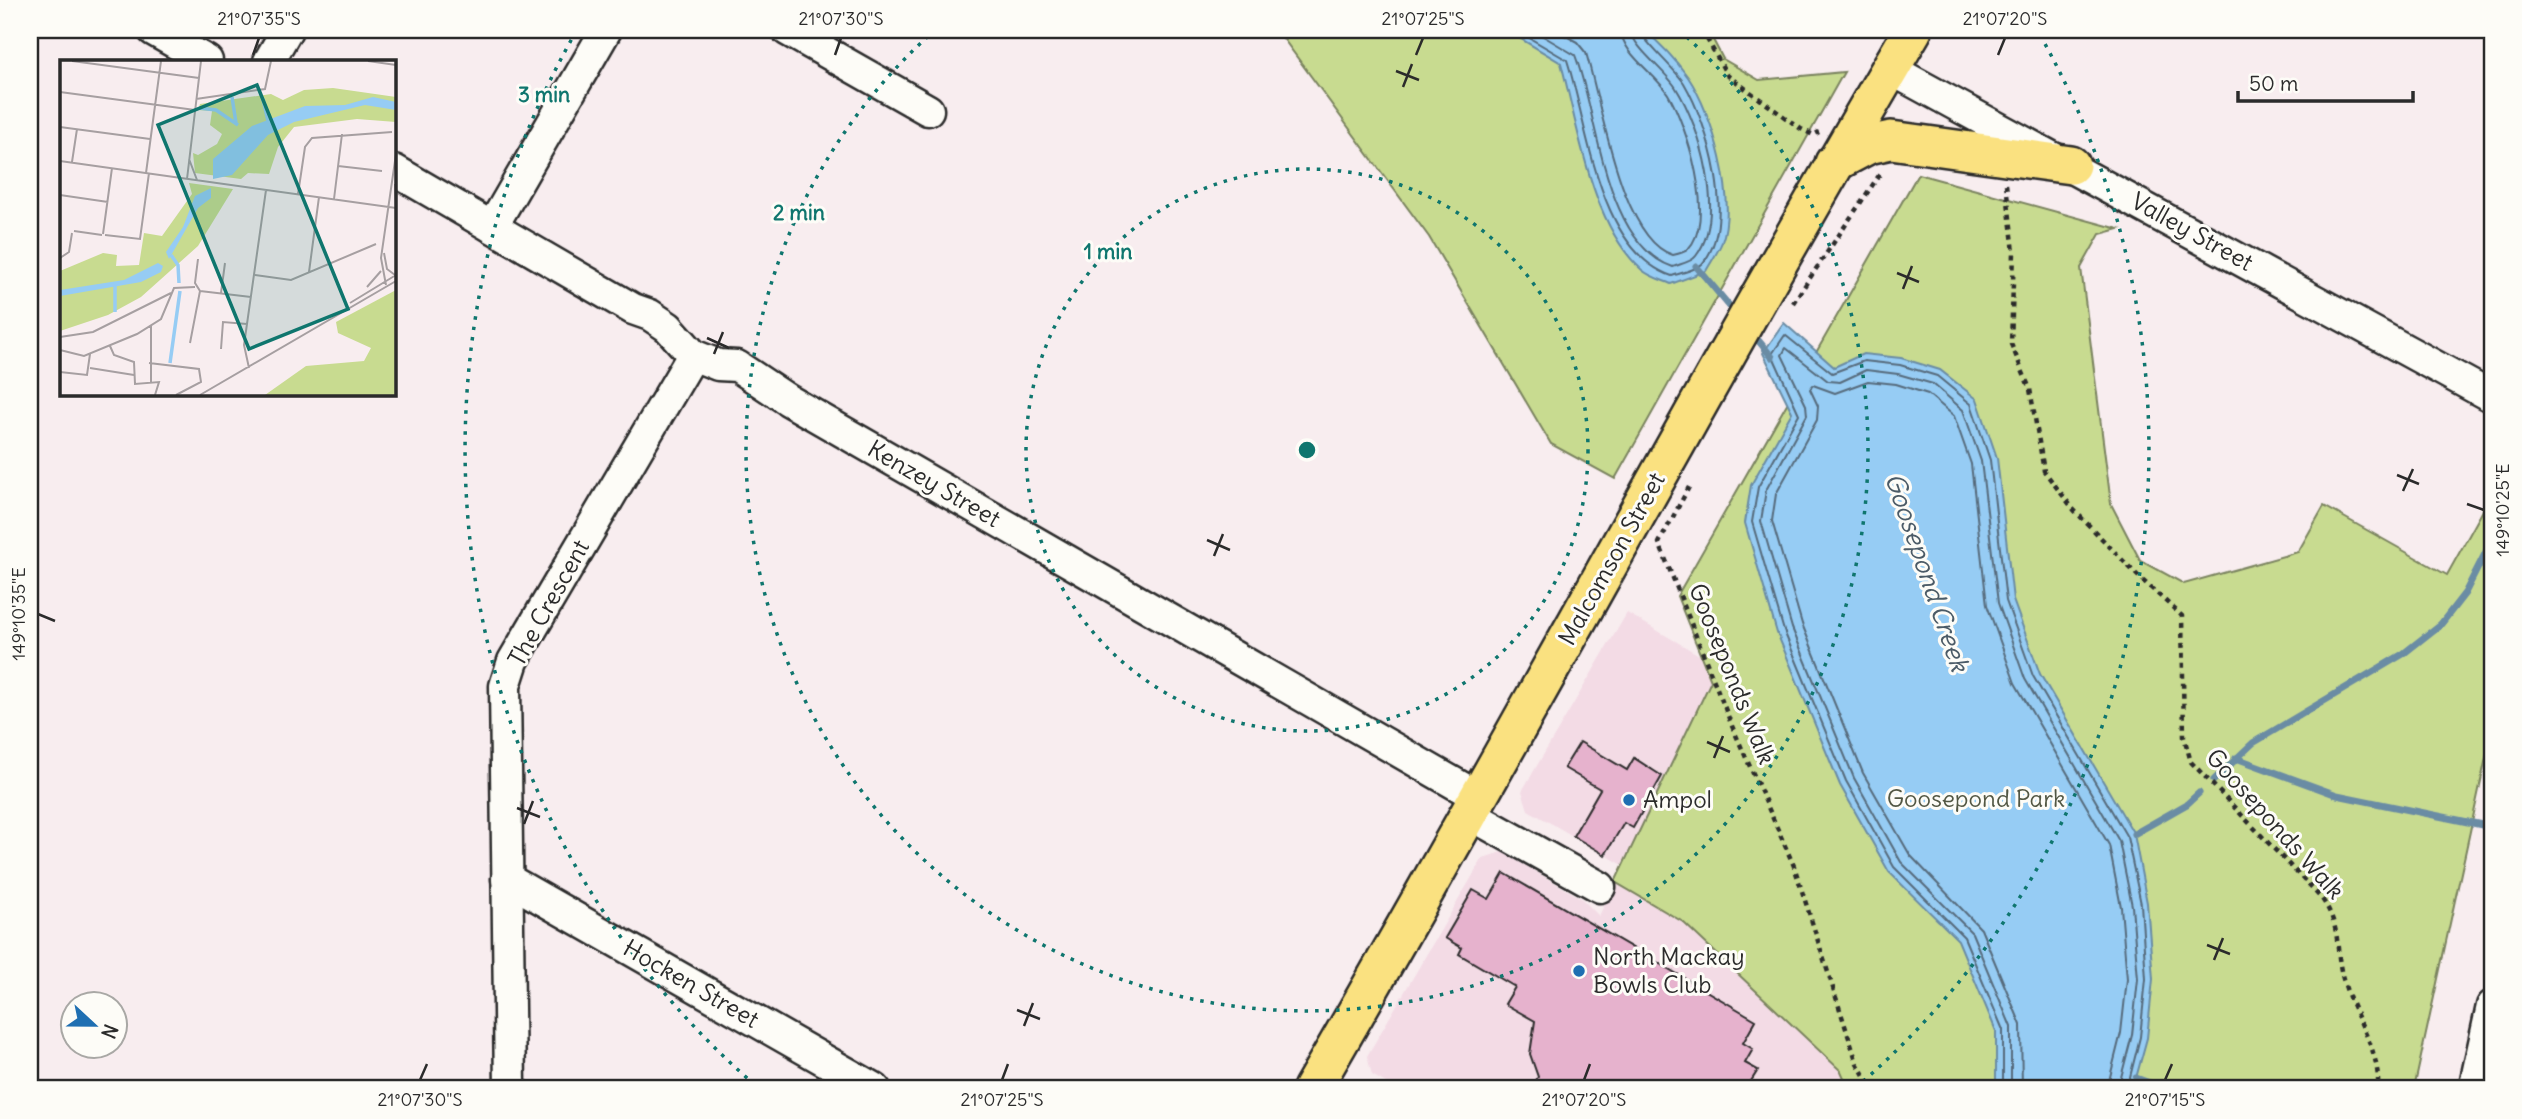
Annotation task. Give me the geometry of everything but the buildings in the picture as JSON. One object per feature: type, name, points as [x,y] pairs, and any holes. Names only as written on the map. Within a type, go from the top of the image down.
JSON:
[{"type":"main road","name":"Malcomson Street","points":[[1312,1089],[1476,806],[1771,272],[1913,30]]},
{"type":"main road","points":[[1835,163],[1868,145],[1891,140],[2071,165]]},
{"type":"street","points":[[153,30],[205,60]]},
{"type":"street","points":[[270,60],[286,30]]},
{"type":"street","points":[[492,227],[606,30]]},
{"type":"street","points":[[787,30],[928,110]]},
{"type":"street","name":"Valley Street","points":[[1890,69],[2071,165],[2492,397]]},
{"type":"street","points":[[396,171],[632,309],[650,315],[668,327],[693,355]]},
{"type":"street","name":"Kenzey Street","points":[[693,355],[705,361],[737,366],[748,371],[788,400],[1476,806],[1600,887]]},
{"type":"street","name":"The Crescent","points":[[510,1089],[505,687],[513,661],[693,355]]},
{"type":"street","name":"Hocken Street","points":[[507,880],[874,1089]]},
{"type":"street","points":[[2474,1089],[2492,1006]]},
{"type":"path","points":[[1702,30],[1727,75],[1801,129],[1813,135],[1826,128]]},
{"type":"path","points":[[1789,307],[1884,168]]},
{"type":"path","name":"Gooseponds Walk","points":[[2005,174],[2014,252],[2011,344],[2030,389],[2044,471],[2074,510],[2140,578],[2182,616],[2184,737],[2191,762],[2322,899],[2333,915],[2343,980],[2371,1043],[2379,1068],[2378,1089]]},
{"type":"path","name":"Gooseponds Walk","points":[[1692,482],[1659,543],[1732,726],[1794,866],[1857,1063],[1872,1089]]},
{"type":"shaded area","points":[[1627,613],[1701,656],[1711,681],[1623,865],[1528,810],[1522,791]]},
{"type":"shaded area","points":[[1502,852],[1581,898],[1599,916],[1615,882],[1683,922],[1841,1071],[1849,1089],[1396,1089],[1372,1075],[1367,1056],[1483,858]]},
{"type":"green space","points":[[1277,30],[1708,30],[1723,59],[1759,80],[1844,72],[1615,479],[1551,444],[1429,237]]},
{"type":"green space","name":"Goosepond Park","points":[[1918,174],[2119,229],[2100,234],[2081,268],[2111,504],[2140,560],[2184,584],[2298,552],[2324,506],[2447,575],[2492,494],[2492,730],[2414,1089],[1849,1089],[1841,1071],[1683,922],[1615,882],[1711,681],[1677,596]]},
{"type":"water","points":[[1506,30],[1644,30],[1678,64],[1697,93],[1714,134],[1727,203],[1722,242],[1706,271],[1671,284],[1642,270],[1625,251],[1610,228],[1598,201],[1561,63]]},
{"type":"water","points":[[1784,323],[1834,367],[1863,354],[1901,358],[1940,370],[1977,399],[1997,458],[2013,600],[2040,674],[2134,834],[2147,903],[2153,979],[2147,1038],[2133,1089],[1996,1089],[1996,1031],[1958,940],[1889,872],[1840,785],[1777,633],[1745,523],[1751,485],[1792,412],[1763,353]]},
{"type":"waterway","name":"Goosepond Creek","points":[[1696,266],[1736,314]]},
{"type":"waterway","name":"Goosepond Creek","points":[[1753,334],[1772,357]]},
{"type":"waterway","points":[[2214,780],[2253,743],[2403,654],[2441,624],[2465,593],[2492,540]]},
{"type":"waterway","points":[[2236,758],[2337,795],[2492,827]]},
{"type":"waterway","points":[[2134,834],[2187,804],[2199,793]]},
{"type":"waterway","points":[[2136,1078],[2166,1089]]},
{"type":"place","name":"Ampol","points":[[1629,800]]},
{"type":"place","name":"North Mackay Bowls Club","points":[[1579,971]]}]
